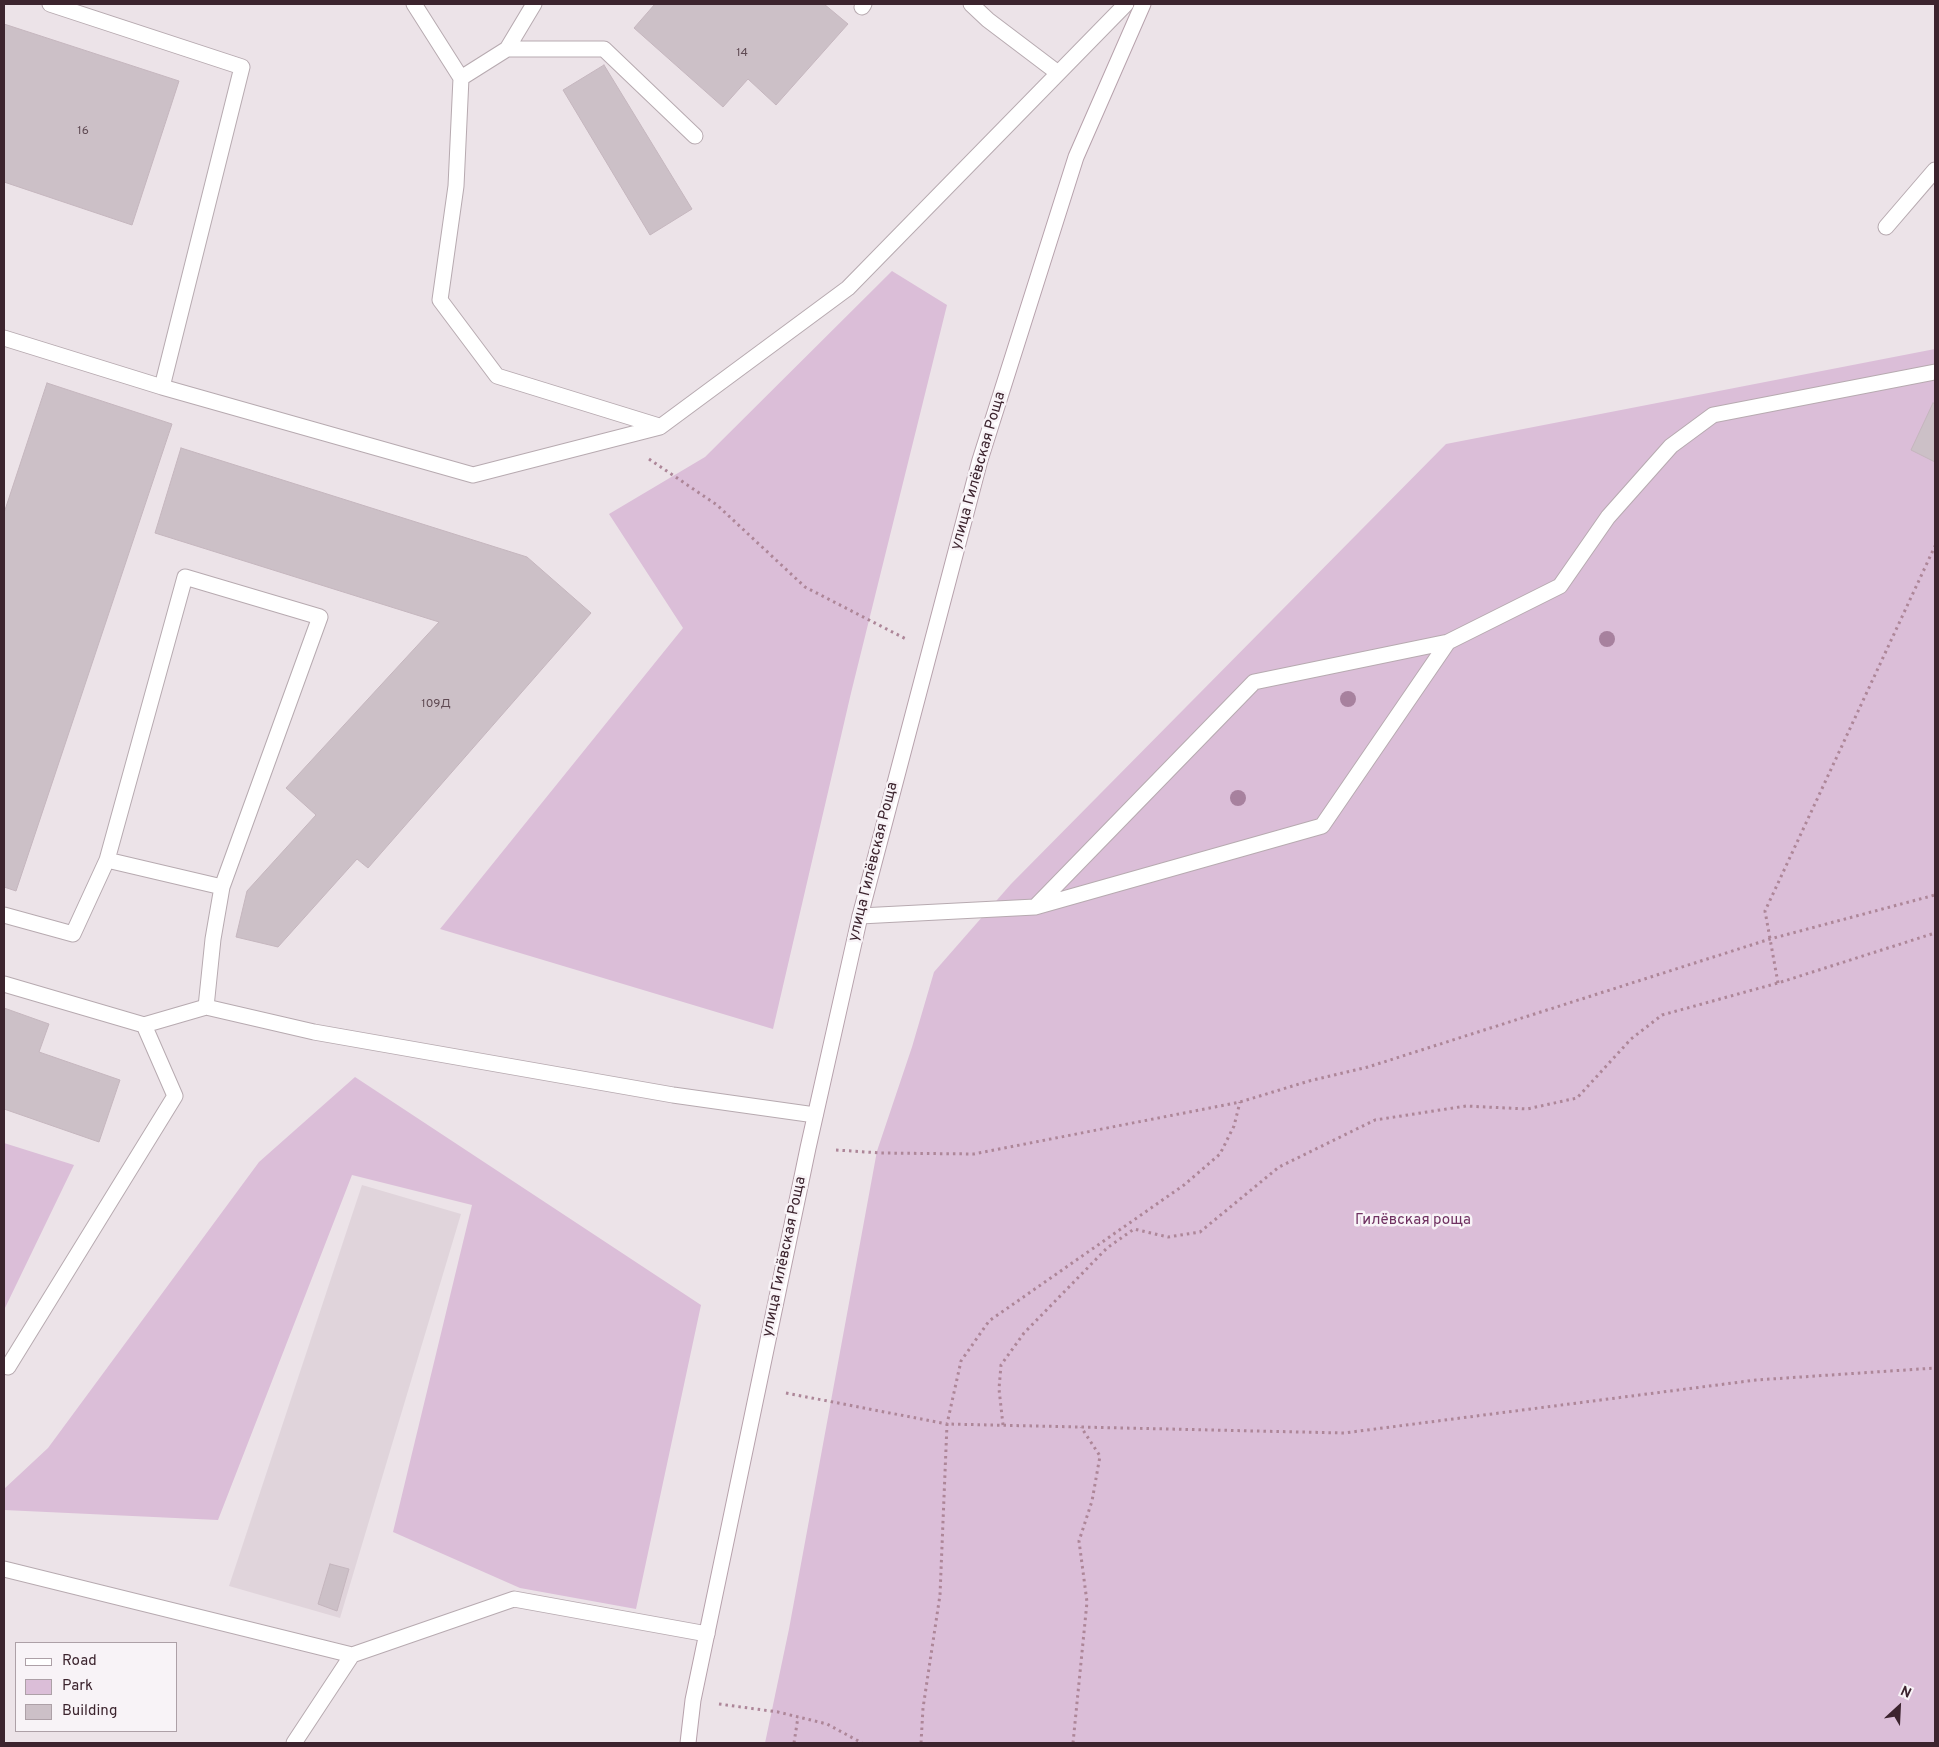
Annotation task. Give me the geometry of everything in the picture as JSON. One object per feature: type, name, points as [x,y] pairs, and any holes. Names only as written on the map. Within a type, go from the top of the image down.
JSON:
[{"type":"street","points":[[50,4],[242,67],[162,387]]},
{"type":"street","points":[[414,4],[461,78],[456,186],[440,300],[497,376],[660,427]]},
{"type":"street","points":[[461,78],[507,49],[534,4]]},
{"type":"street","points":[[971,4],[988,20],[1058,73]]},
{"type":"street","points":[[4,338],[162,387],[473,475],[660,427],[848,288],[1126,4]]},
{"type":"street","name":"улица Гилёвская Роща","points":[[688,1743],[693,1700],[815,1115],[860,916],[929,652],[980,460],[1076,157],[1143,4]]},
{"type":"street","points":[[507,49],[604,49],[695,136]]},
{"type":"street","points":[[1886,227],[1935,170]]},
{"type":"street","points":[[1035,907],[1254,682],[1448,642],[1560,586],[1608,517],[1671,446],[1713,415],[1935,372]]},
{"type":"street","points":[[4,915],[73,934],[107,860],[185,577],[320,617],[222,887],[213,939],[206,1007]]},
{"type":"street","points":[[860,916],[1035,907],[1322,826],[1448,642]]},
{"type":"street","points":[[107,860],[222,887]]},
{"type":"street","points":[[4,984],[144,1025],[206,1007],[314,1032],[673,1095],[815,1115]]},
{"type":"street","points":[[8,1367],[175,1096],[144,1025]]},
{"type":"street","points":[[4,1569],[352,1656],[514,1599],[707,1634]]},
{"type":"street","points":[[294,1743],[352,1656]]},
{"type":"path","points":[[617,438],[717,505],[805,588],[929,652]]},
{"type":"path","points":[[1778,983],[1765,911],[1935,546]]},
{"type":"path","points":[[808,1148],[881,1153],[974,1154],[1240,1102],[1309,1081],[1368,1067],[1770,939],[1935,895]]},
{"type":"path","points":[[1004,1425],[998,1389],[1001,1365],[1024,1333],[1100,1255],[1134,1229],[1168,1237],[1200,1232],[1279,1167],[1375,1120],[1466,1106],[1527,1109],[1577,1098],[1631,1039],[1662,1015],[1778,983],[1935,933]]},
{"type":"path","points":[[921,1743],[923,1708],[940,1595],[947,1424],[961,1361],[989,1321],[1184,1185],[1220,1154],[1234,1126],[1240,1102]]},
{"type":"path","points":[[758,1388],[947,1424],[1344,1433],[1756,1380],[1935,1368]]},
{"type":"path","points":[[1074,1743],[1087,1602],[1079,1540],[1092,1501],[1100,1456],[1081,1427]]},
{"type":"path","points":[[693,1700],[798,1717],[827,1724],[862,1743]]},
{"type":"path","points":[[794,1743],[798,1717]]},
{"type":"shaded area","points":[[362,1185],[461,1214],[340,1618],[229,1586]]},
{"type":"green space","points":[[892,271],[947,305],[851,693],[773,1029],[440,929],[683,628],[609,514],[705,457]]},
{"type":"green space","name":"Гилёвская роща","points":[[1935,349],[1935,1743],[765,1743],[789,1629],[877,1151],[912,1047],[934,972],[1011,884],[1446,444]]},
{"type":"green space","points":[[355,1077],[701,1305],[636,1609],[520,1588],[393,1532],[472,1205],[352,1175],[218,1520],[4,1510],[4,1489],[48,1448],[259,1162]]},
{"type":"green space","points":[[4,1143],[74,1165],[4,1310]]},
{"type":"building","points":[[655,4],[824,4],[848,24],[776,105],[748,79],[723,107],[634,28]]},
{"type":"building","points":[[4,24],[179,81],[132,225],[4,182]]},
{"type":"building","points":[[604,65],[692,209],[650,235],[563,90]]},
{"type":"building","points":[[47,383],[172,424],[16,891],[4,887],[4,513]]},
{"type":"building","points":[[1933,403],[1935,404],[1935,462],[1911,450]]},
{"type":"building","points":[[181,448],[527,557],[591,613],[368,868],[357,859],[278,947],[236,937],[247,891],[316,815],[286,788],[439,622],[155,533]]},
{"type":"building","points":[[4,1008],[49,1024],[39,1052],[120,1080],[99,1142],[4,1109]]},
{"type":"building","points":[[330,1564],[349,1569],[337,1611],[318,1604]]}]
